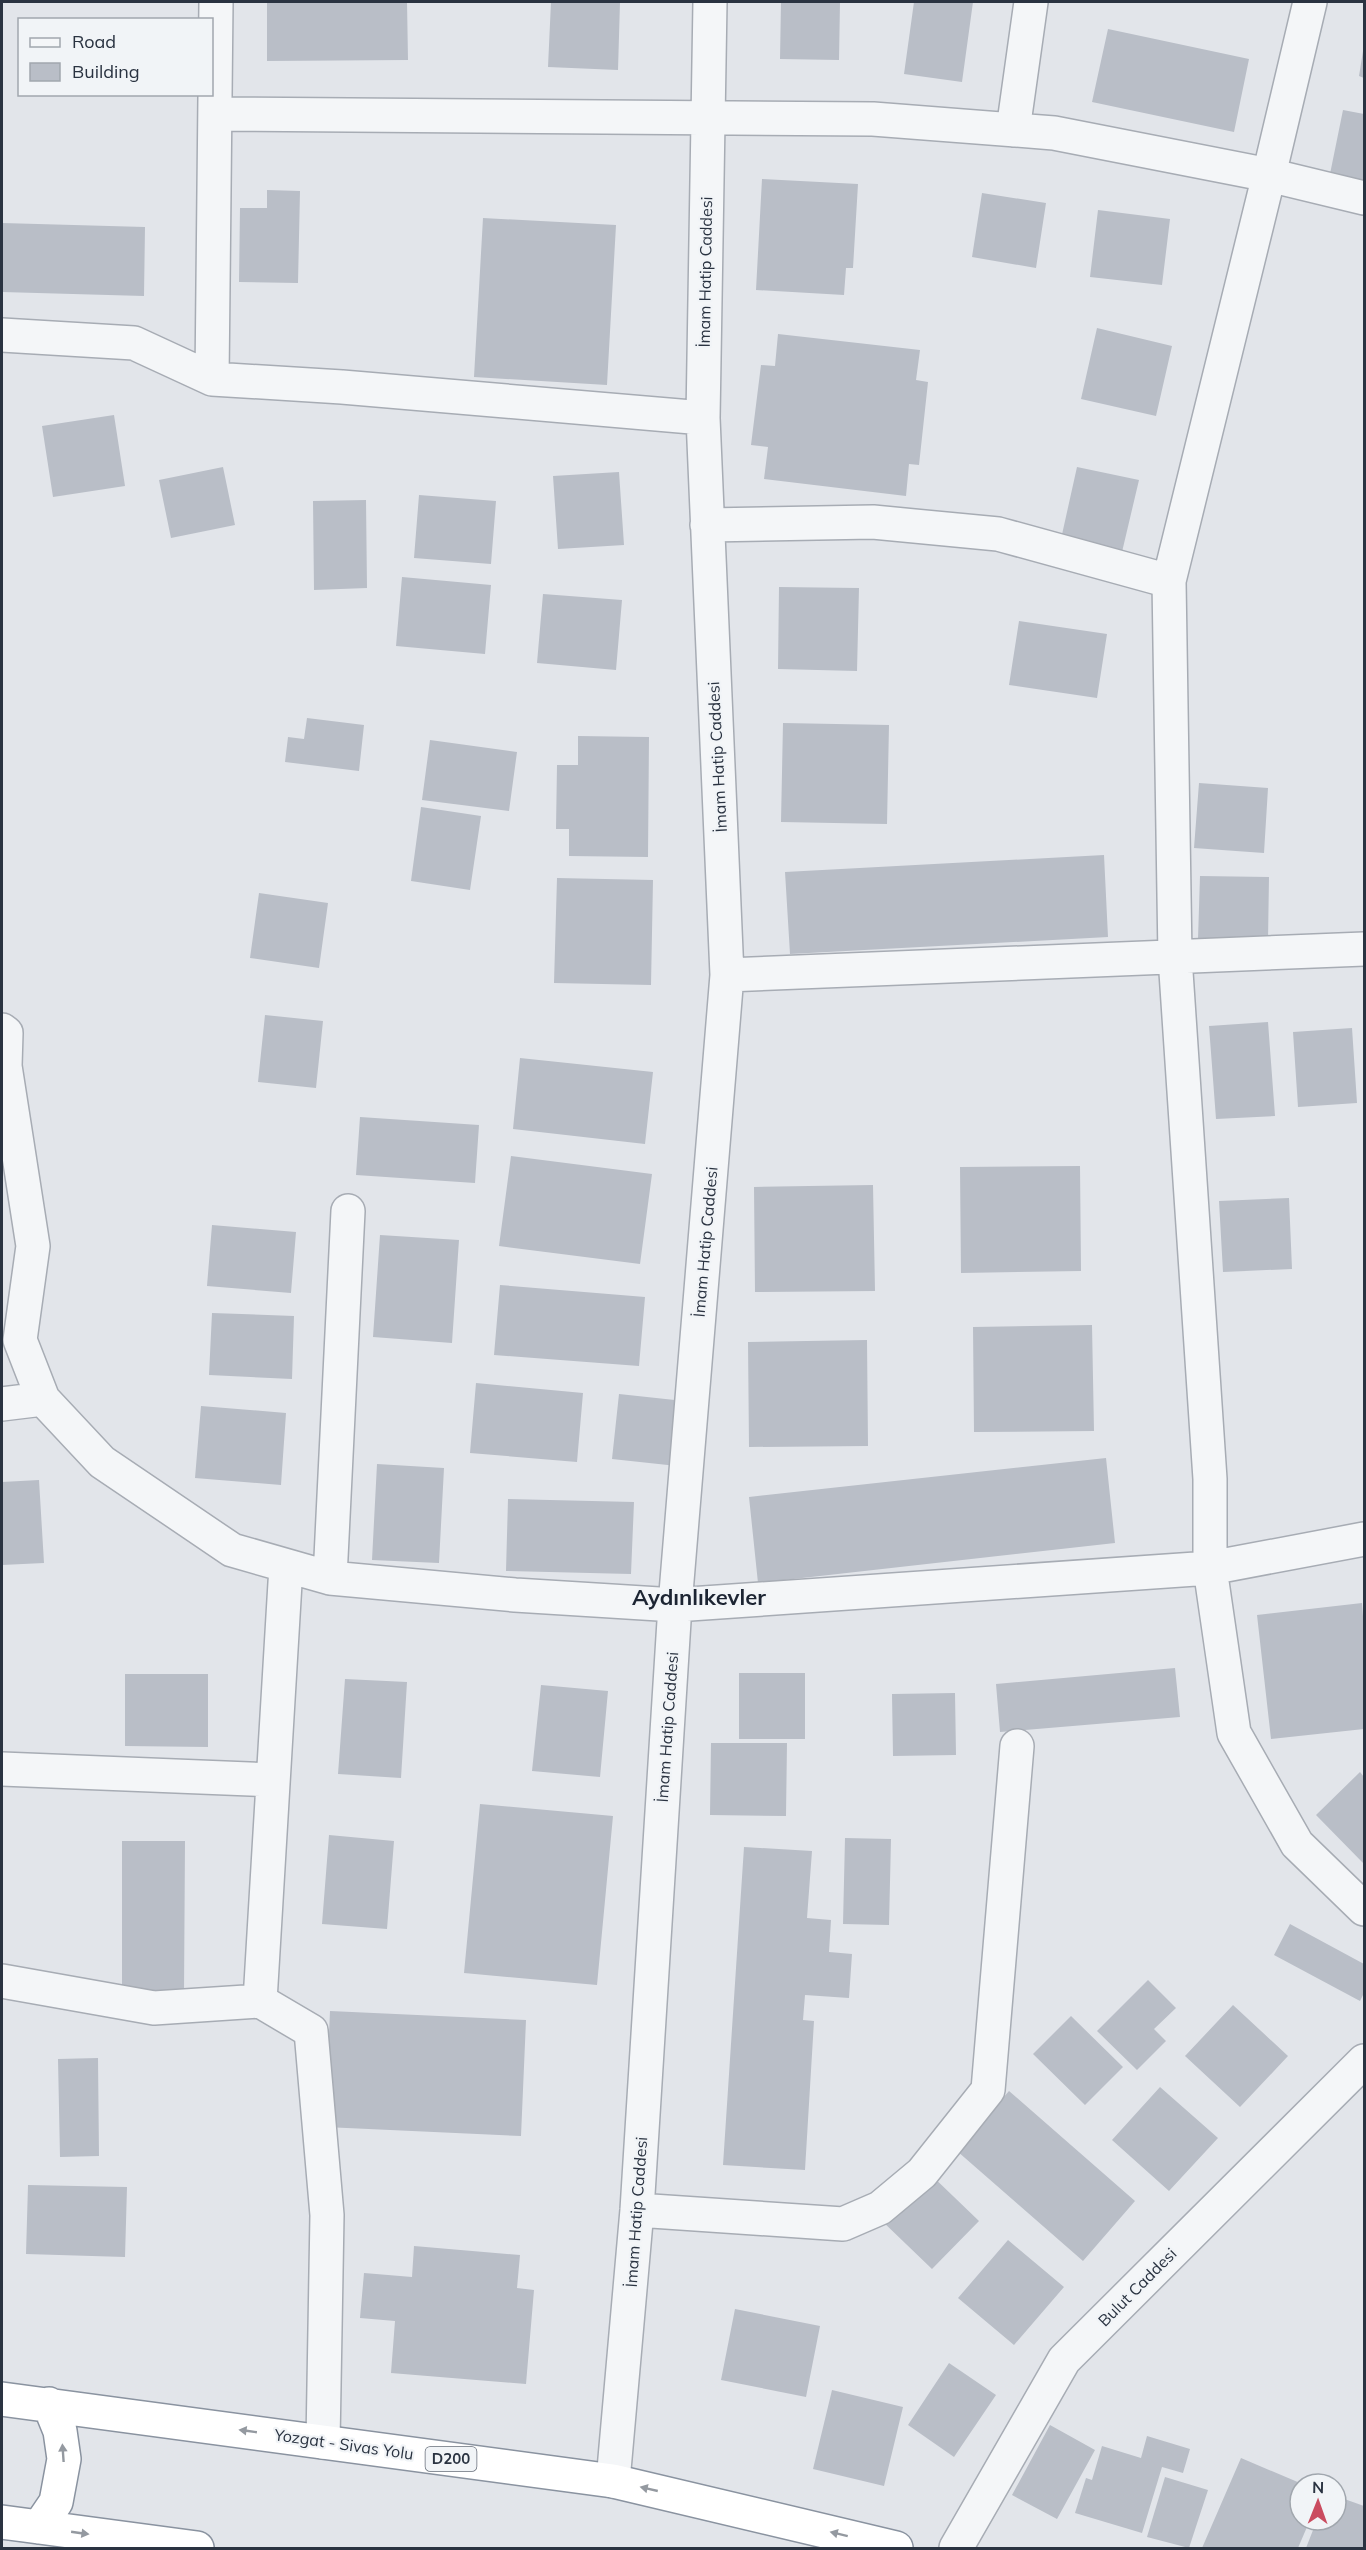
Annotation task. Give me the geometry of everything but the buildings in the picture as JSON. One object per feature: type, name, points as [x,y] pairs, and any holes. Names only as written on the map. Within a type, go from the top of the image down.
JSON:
[{"type":"highway","name":"Yozgat - Sivas Yolu","points":[[2,2399],[613,2481],[896,2548]]},
{"type":"highway","points":[[39,2527],[56,2502],[64,2459],[60,2431],[49,2404]]},
{"type":"highway","points":[[2,2522],[197,2548]]},
{"type":"street","points":[[212,379],[216,2]]},
{"type":"street","name":"İmam Hatip Caddesi","points":[[613,2481],[637,2210],[675,1605],[727,975],[703,418],[710,2]]},
{"type":"street","points":[[1013,130],[1031,2]]},
{"type":"street","points":[[1310,2],[1169,581],[1175,957],[1210,1479],[1210,1568],[1234,1732],[1296,1844],[1365,1909]]},
{"type":"street","points":[[215,114],[873,119],[1054,133],[1269,175],[1365,198]]},
{"type":"street","points":[[2,335],[134,343],[212,379],[354,388],[703,418]]},
{"type":"street","points":[[707,525],[873,522],[998,534],[1169,581]]},
{"type":"street","points":[[727,975],[1365,949]]},
{"type":"street","points":[[2,1030],[6,1033],[5,1066],[33,1246],[20,1340],[43,1400],[102,1462],[232,1550],[330,1578],[515,1595],[675,1605],[1210,1568],[1365,1539]]},
{"type":"street","points":[[330,1578],[348,1211]]},
{"type":"street","points":[[2,1404],[43,1400]]},
{"type":"street","points":[[260,2001],[286,1566]]},
{"type":"street","points":[[637,2210],[843,2224],[880,2208],[922,2173],[988,2090],[1017,1746]]},
{"type":"street","points":[[2,1769],[273,1780]]},
{"type":"street","points":[[2,1982],[154,2008],[260,2001],[311,2031],[327,2215],[323,2442]]},
{"type":"street","name":"Bulut Caddesi","points":[[956,2548],[1064,2360],[1359,2075]]},
{"type":"district","name":"Aydınlıkevler","points":[[699,1597]]}]
